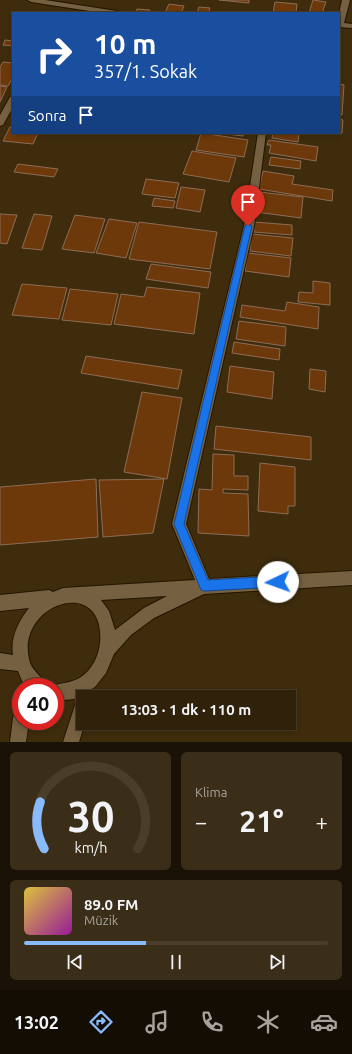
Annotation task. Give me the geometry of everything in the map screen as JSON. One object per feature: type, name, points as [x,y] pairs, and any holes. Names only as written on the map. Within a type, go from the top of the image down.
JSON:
[{"type":"street","points":[[31,0],[109,12]]},
{"type":"street","points":[[346,0],[340,25],[352,26]]},
{"type":"street","points":[[61,12],[64,6]]},
{"type":"street","points":[[0,122],[12,101]]},
{"type":"street","points":[[205,586],[179,524],[248,226],[262,134]]},
{"type":"street","points":[[24,675],[20,653],[20,641],[26,624],[35,610],[62,594],[352,578]]},
{"type":"street","points":[[108,648],[126,630],[149,612],[205,586]]},
{"type":"street","points":[[64,692],[72,692],[92,680],[99,671],[104,660],[108,648],[109,637],[103,616],[90,601],[82,596],[72,594]]},
{"type":"street","points":[[0,603],[53,598]]},
{"type":"street","points":[[0,661],[24,675]]},
{"type":"street","points":[[88,690],[92,680]]},
{"type":"street","points":[[70,742],[76,725]]},
{"type":"street","points":[[18,742],[20,730]]},
{"type":"building","points":[[219,0],[249,0],[249,3]]},
{"type":"building","points":[[313,0],[326,2],[322,12],[309,12]]},
{"type":"building","points":[[275,2],[297,4],[296,12],[273,12]]},
{"type":"building","points":[[169,4],[184,6],[181,12],[165,12]]},
{"type":"building","points":[[199,7],[210,8],[208,12],[197,12]]},
{"type":"building","points":[[137,9],[150,10],[149,12],[136,12]]},
{"type":"building","points":[[5,40],[12,41],[12,46],[3,45]]},
{"type":"building","points":[[3,62],[12,63],[12,79],[8,86],[0,85],[0,67]]},
{"type":"building","points":[[340,84],[344,85],[342,115],[340,114]]},
{"type":"building","points":[[0,86],[7,87],[0,102]]},
{"type":"building","points":[[340,119],[343,120],[342,133],[340,133]]},
{"type":"building","points":[[10,127],[12,127],[12,134],[38,134],[33,144],[3,141]]},
{"type":"building","points":[[201,134],[248,140],[244,157],[196,150]]},
{"type":"building","points":[[226,134],[244,134],[243,136]]},
{"type":"building","points":[[273,134],[299,134],[298,142],[272,138]]},
{"type":"building","points":[[269,140],[318,147],[316,161],[269,153],[271,145],[267,145]]},
{"type":"building","points":[[192,151],[236,158],[229,182],[183,174]]},
{"type":"building","points":[[271,157],[301,161],[300,169],[269,165]]},
{"type":"building","points":[[18,164],[58,169],[54,177],[14,172]]},
{"type":"building","points":[[263,171],[294,176],[292,184],[333,190],[332,201],[259,189]]},
{"type":"building","points":[[146,179],[179,183],[175,198],[142,194]]},
{"type":"building","points":[[181,187],[205,190],[200,212],[176,208]]},
{"type":"building","points":[[259,192],[303,197],[301,218],[256,212]]},
{"type":"building","points":[[154,198],[175,201],[173,208],[152,206]]},
{"type":"building","points":[[0,214],[17,215],[7,244],[0,243]]},
{"type":"building","points":[[34,214],[52,216],[42,250],[22,248]]},
{"type":"building","points":[[75,215],[105,219],[94,253],[62,249]]},
{"type":"building","points":[[109,219],[137,223],[126,258],[96,253]]},
{"type":"building","points":[[139,222],[217,232],[210,269],[129,259]]},
{"type":"building","points":[[254,222],[292,225],[292,235],[254,232]]},
{"type":"building","points":[[252,234],[293,238],[291,256],[250,251]]},
{"type":"building","points":[[248,253],[291,258],[289,277],[245,271]]},
{"type":"building","points":[[151,264],[211,272],[208,288],[146,279]]},
{"type":"building","points":[[313,281],[330,283],[330,305],[298,302],[299,292],[313,293]]},
{"type":"building","points":[[22,284],[67,288],[59,319],[12,315]]},
{"type":"building","points":[[147,287],[200,293],[194,334],[114,324],[121,294],[144,297]]},
{"type":"building","points":[[70,289],[118,294],[111,325],[62,320]]},
{"type":"building","points":[[287,302],[319,307],[318,329],[240,317],[242,305],[285,311]]},
{"type":"building","points":[[239,321],[286,327],[285,346],[236,339]]},
{"type":"building","points":[[234,342],[280,349],[279,360],[232,353]]},
{"type":"building","points":[[86,356],[182,370],[178,389],[81,373]]},
{"type":"building","points":[[230,366],[274,372],[272,399],[227,392]]},
{"type":"building","points":[[310,369],[326,371],[325,392],[309,389]]},
{"type":"building","points":[[142,392],[182,398],[167,479],[124,472]]},
{"type":"building","points":[[216,426],[311,437],[311,460],[214,449]]},
{"type":"building","points":[[213,454],[234,455],[234,476],[248,476],[248,490],[223,489],[223,493],[248,494],[249,536],[198,533],[199,489],[212,490]]},
{"type":"building","points":[[260,463],[295,467],[295,506],[288,506],[288,514],[258,511]]},
{"type":"building","points":[[96,479],[98,537],[0,545],[0,487]]},
{"type":"building","points":[[164,479],[153,533],[103,537],[99,480]]},
{"type":"route","points":[[248,226],[179,524],[205,586],[278,582]]}]
